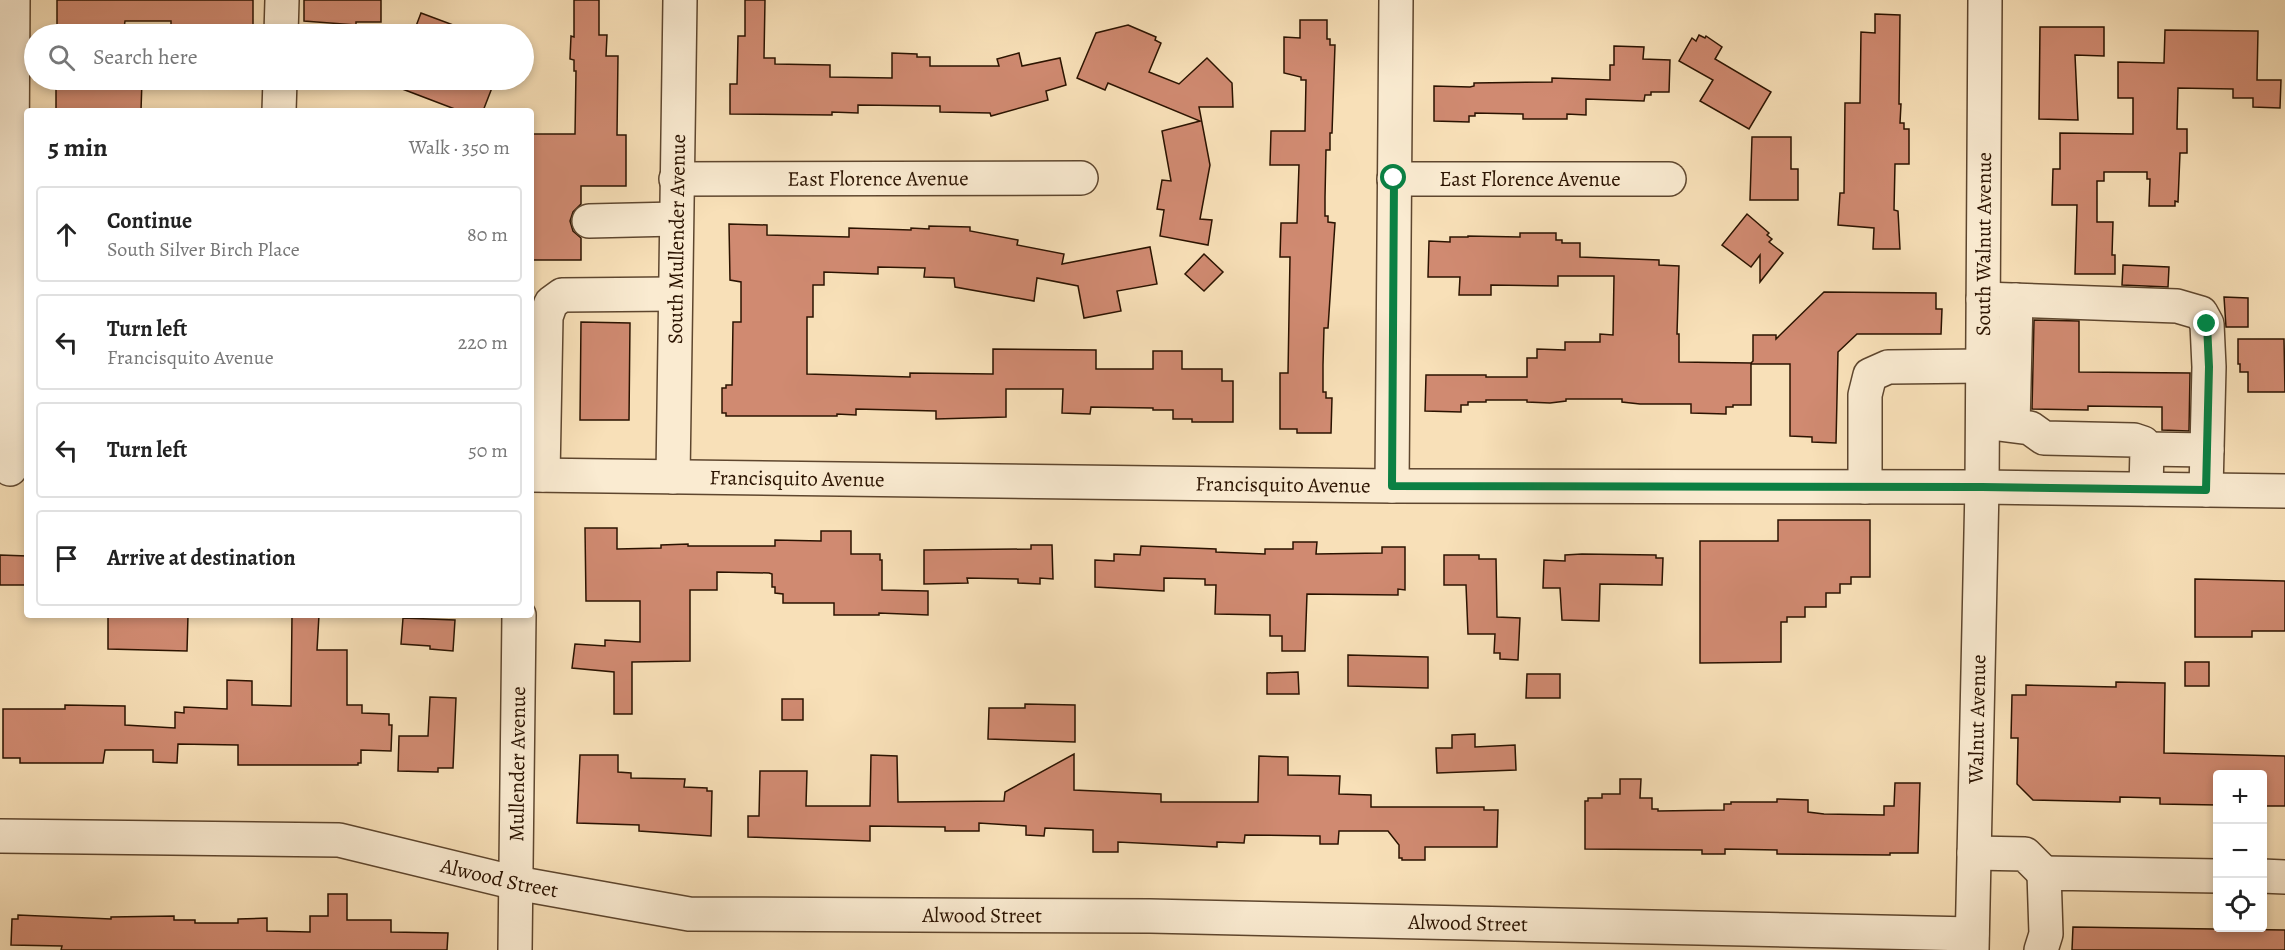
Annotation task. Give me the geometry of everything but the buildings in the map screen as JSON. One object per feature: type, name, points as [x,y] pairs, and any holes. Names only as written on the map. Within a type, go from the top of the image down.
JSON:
[{"type":"street","points":[[12,469],[13,0]]},
{"type":"street","points":[[281,24],[282,0]]},
{"type":"street","name":"South Mullender Avenue","points":[[673,477],[680,0]]},
{"type":"street","points":[[1392,486],[1396,0]]},
{"type":"street","name":"South Walnut Avenue","points":[[1982,487],[1998,424],[1983,366],[1985,0]]},
{"type":"street","points":[[279,108],[280,90]]},
{"type":"street","name":"East Florence Avenue","points":[[676,179],[1081,178]]},
{"type":"street","name":"East Florence Avenue","points":[[1394,178],[1669,178]]},
{"type":"street","points":[[589,221],[676,219]]},
{"type":"street","points":[[537,475],[546,317],[551,303],[562,295],[675,294]]},
{"type":"street","points":[[1983,299],[2177,306],[2200,314],[2207,324],[2209,367],[2206,490]]},
{"type":"street","points":[[2016,300],[1998,424],[2030,428],[2044,438],[2134,440],[2143,443],[2147,449],[2146,489]]},
{"type":"street","points":[[1865,487],[1865,395],[1870,375],[1888,367],[1983,366]]},
{"type":"street","points":[[2147,449],[2207,450]]},
{"type":"street","name":"Francisquito Avenue","points":[[537,475],[1392,486],[1982,487],[2285,491]]},
{"type":"street","name":"Walnut Avenue","points":[[1972,942],[1982,487]]},
{"type":"street","name":"Mullender Avenue","points":[[515,950],[519,618]]},
{"type":"street","name":"Alwood Street","points":[[0,836],[339,840],[516,883],[689,914],[1150,916],[1972,942]]},
{"type":"street","points":[[1974,853],[2025,854],[2044,873],[2046,934],[2041,950]]},
{"type":"street","points":[[2044,873],[2213,876]]},
{"type":"street","points":[[2267,876],[2285,877]]},
{"type":"route","points":[[1394,178],[1392,486],[1982,487],[2206,490],[2209,367],[2207,324]]}]
